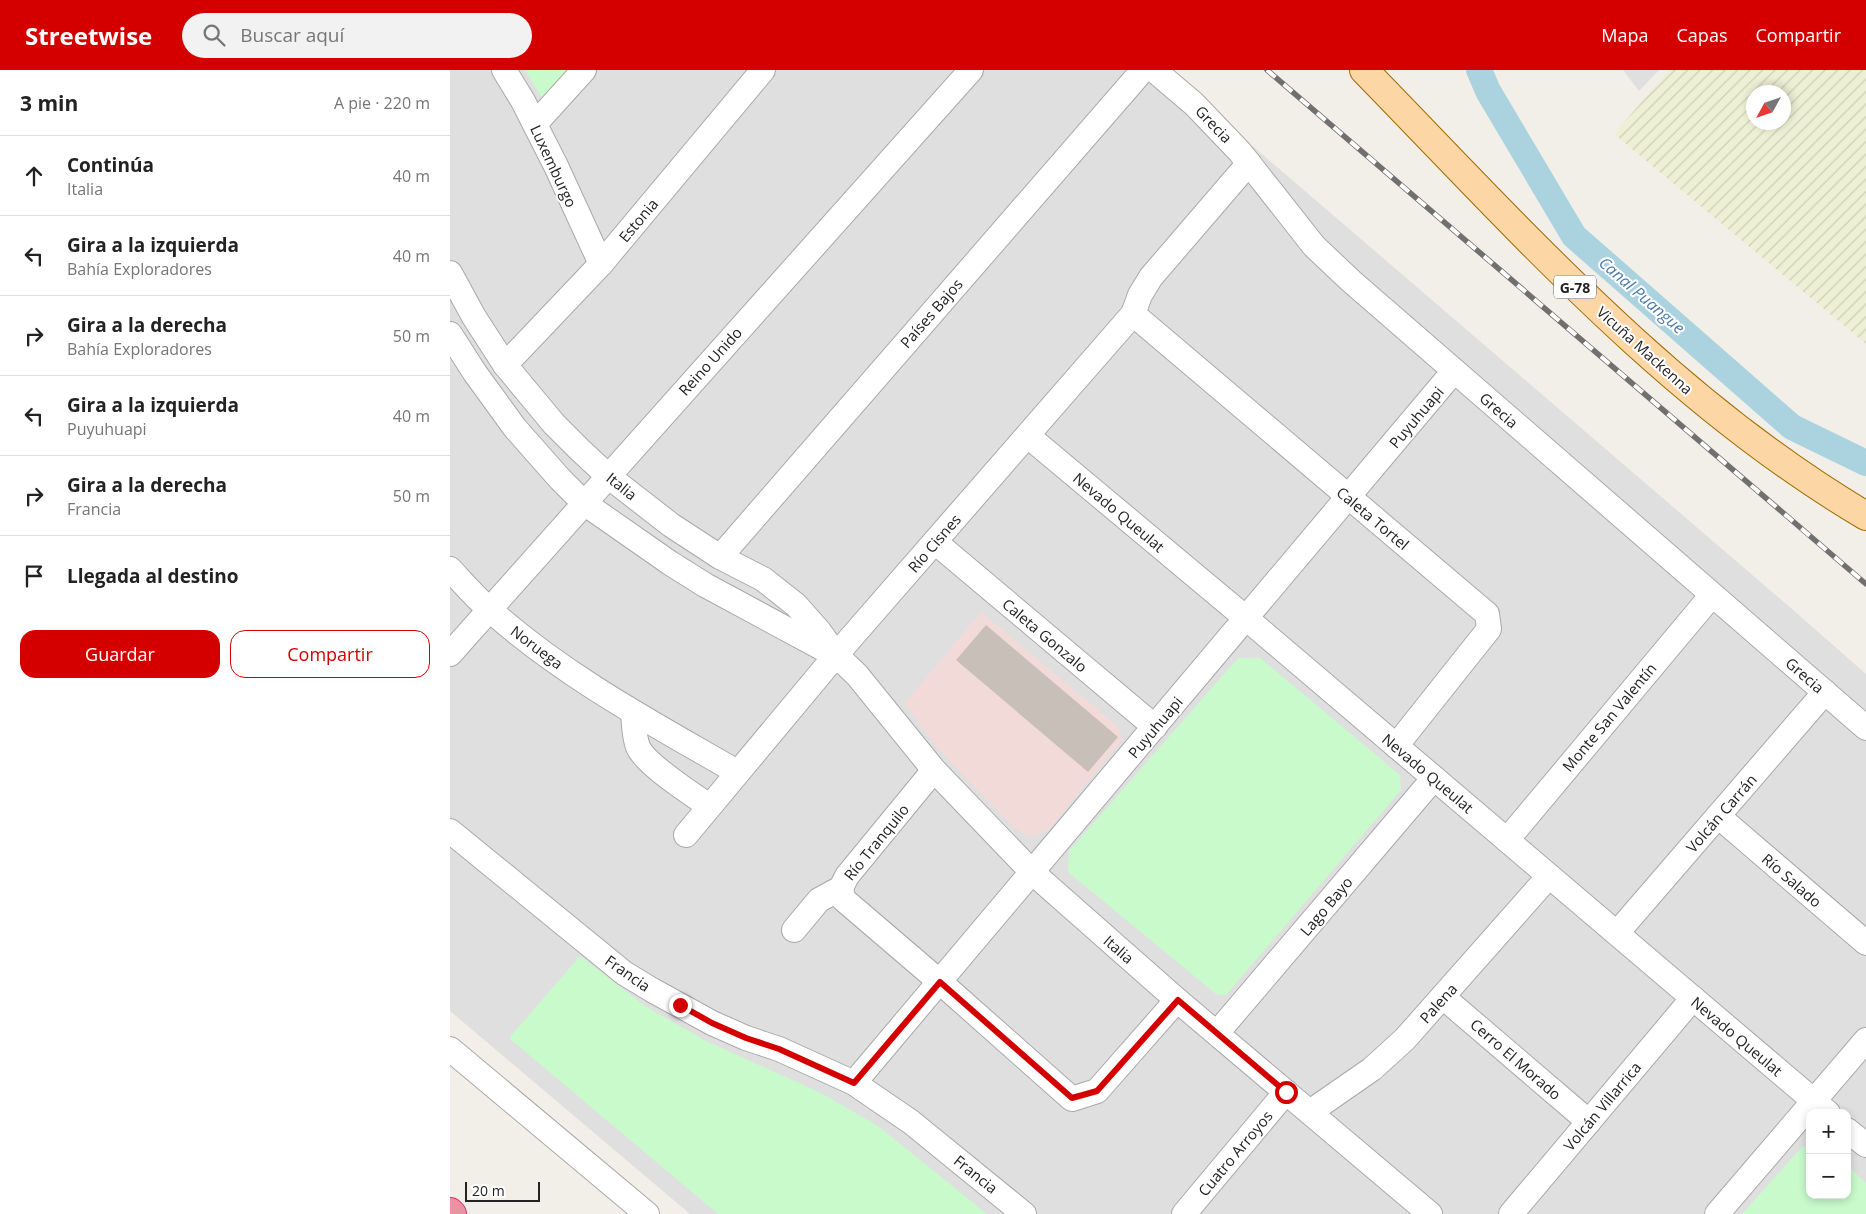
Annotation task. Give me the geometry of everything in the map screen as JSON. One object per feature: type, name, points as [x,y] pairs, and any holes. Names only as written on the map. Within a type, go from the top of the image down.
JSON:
[{"type":"main road","name":"Vicuña Mackenna","points":[[1364,70],[1572,284],[1631,340],[1693,393],[1750,437],[1808,480],[1866,516]]},
{"type":"street","name":"Luxemburgo","points":[[504,70],[535,124],[601,264]]},
{"type":"street","points":[[535,124],[584,70]]},
{"type":"street","name":"Estonia","points":[[506,365],[601,264],[763,70]]},
{"type":"street","name":"Reino Unido","points":[[450,654],[971,70]]},
{"type":"street","name":"Países Bajos","points":[[720,557],[1143,70]]},
{"type":"street","name":"Grecia","points":[[1154,70],[1194,104],[1249,163],[1314,246],[1351,281],[1866,728]]},
{"type":"street","name":"Río Cisnes","points":[[686,835],[836,655],[1133,314],[1140,295],[1151,277],[1249,163]]},
{"type":"street","name":"Italia","points":[[450,273],[474,318],[506,365],[554,424],[608,476],[671,525],[720,557],[764,579],[796,605],[819,631],[836,655],[857,675],[934,770],[1032,873],[1430,1214]]},
{"type":"street","name":"Caleta Tortel","points":[[1133,314],[1487,614],[1490,629],[1396,746]]},
{"type":"street","name":"Italia","points":[[450,334],[475,373],[515,428],[584,503],[670,564],[704,585],[836,655]]},
{"type":"street","name":"Puyuhuapi","points":[[854,1083],[1349,498],[1454,371]]},
{"type":"street","name":"Nevado Queulat","points":[[1028,436],[1821,1107]]},
{"type":"street","name":"Caleta Gonzalo","points":[[935,542],[1155,727]]},
{"type":"street","name":"Noruega","points":[[450,569],[489,610],[545,654],[633,713],[737,772]]},
{"type":"street","name":"Monte San Valentín","points":[[1507,840],[1712,595]]},
{"type":"street","name":"Volcán Carrán","points":[[1616,933],[1825,692]]},
{"type":"street","points":[[633,713],[635,738],[641,753],[670,779],[709,806]]},
{"type":"street","name":"Río Tranquilo","points":[[794,930],[819,900],[841,888],[847,876],[934,770]]},
{"type":"street","name":"Lago Bayo","points":[[1217,1033],[1434,778]]},
{"type":"street","name":"Río Salado","points":[[1718,816],[1866,943]]},
{"type":"street","name":"Francia","points":[[450,830],[624,973],[712,1023],[746,1038],[779,1049],[854,1083],[911,1122],[1024,1214]]},
{"type":"street","name":"Palena","points":[[1310,1112],[1372,1069],[1405,1039],[1549,876]]},
{"type":"street","points":[[841,888],[843,900],[1072,1098],[1097,1091],[1178,1000]]},
{"type":"street","name":"Cerro El Morado","points":[[1443,997],[1589,1122]]},
{"type":"street","name":"Volcán Villarrica","points":[[1511,1214],[1693,998]]},
{"type":"street","points":[[1717,1214],[1821,1107],[1866,1040]]},
{"type":"street","points":[[450,1049],[647,1214]]},
{"type":"street","name":"Cuatro Arroyos","points":[[1184,1214],[1286,1092]]},
{"type":"street","points":[[1851,1133],[1866,1145]]},
{"type":"shaded area","points":[[450,70],[1164,70],[1866,674],[1866,1214],[690,1214],[450,1011]]},
{"type":"shaded area","points":[[1623,70],[1659,70],[1639,91]]},
{"type":"shaded area","points":[[981,612],[1120,730],[1122,740],[1050,828],[1029,837],[1015,828],[937,748],[905,703]]},
{"type":"green space","points":[[525,70],[577,70],[546,105]]},
{"type":"green space","points":[[1669,70],[1866,70],[1866,344],[1614,134]]},
{"type":"green space","points":[[1238,658],[1260,658],[1400,775],[1401,790],[1226,995],[1216,994],[1068,872],[1069,851]]},
{"type":"green space","points":[[580,956],[645,1006],[706,1041],[821,1093],[878,1126],[987,1214],[718,1214],[509,1038]]},
{"type":"green space","points":[[1806,1146],[1806,1199],[1851,1199],[1851,1170],[1866,1183],[1866,1214],[1742,1214],[1802,1147]]},
{"type":"building","points":[[986,625],[1118,737],[1088,772],[956,660]]},
{"type":"waterway","name":"Canal Puangue","points":[[1479,70],[1488,91],[1574,236],[1792,427],[1866,463]]},
{"type":"railway","points":[[1267,70],[1866,584]]},
{"type":"route","points":[[680,1005],[712,1023],[746,1038],[779,1049],[854,1083],[940,982],[1072,1098],[1097,1091],[1178,1000],[1286,1092]]}]
